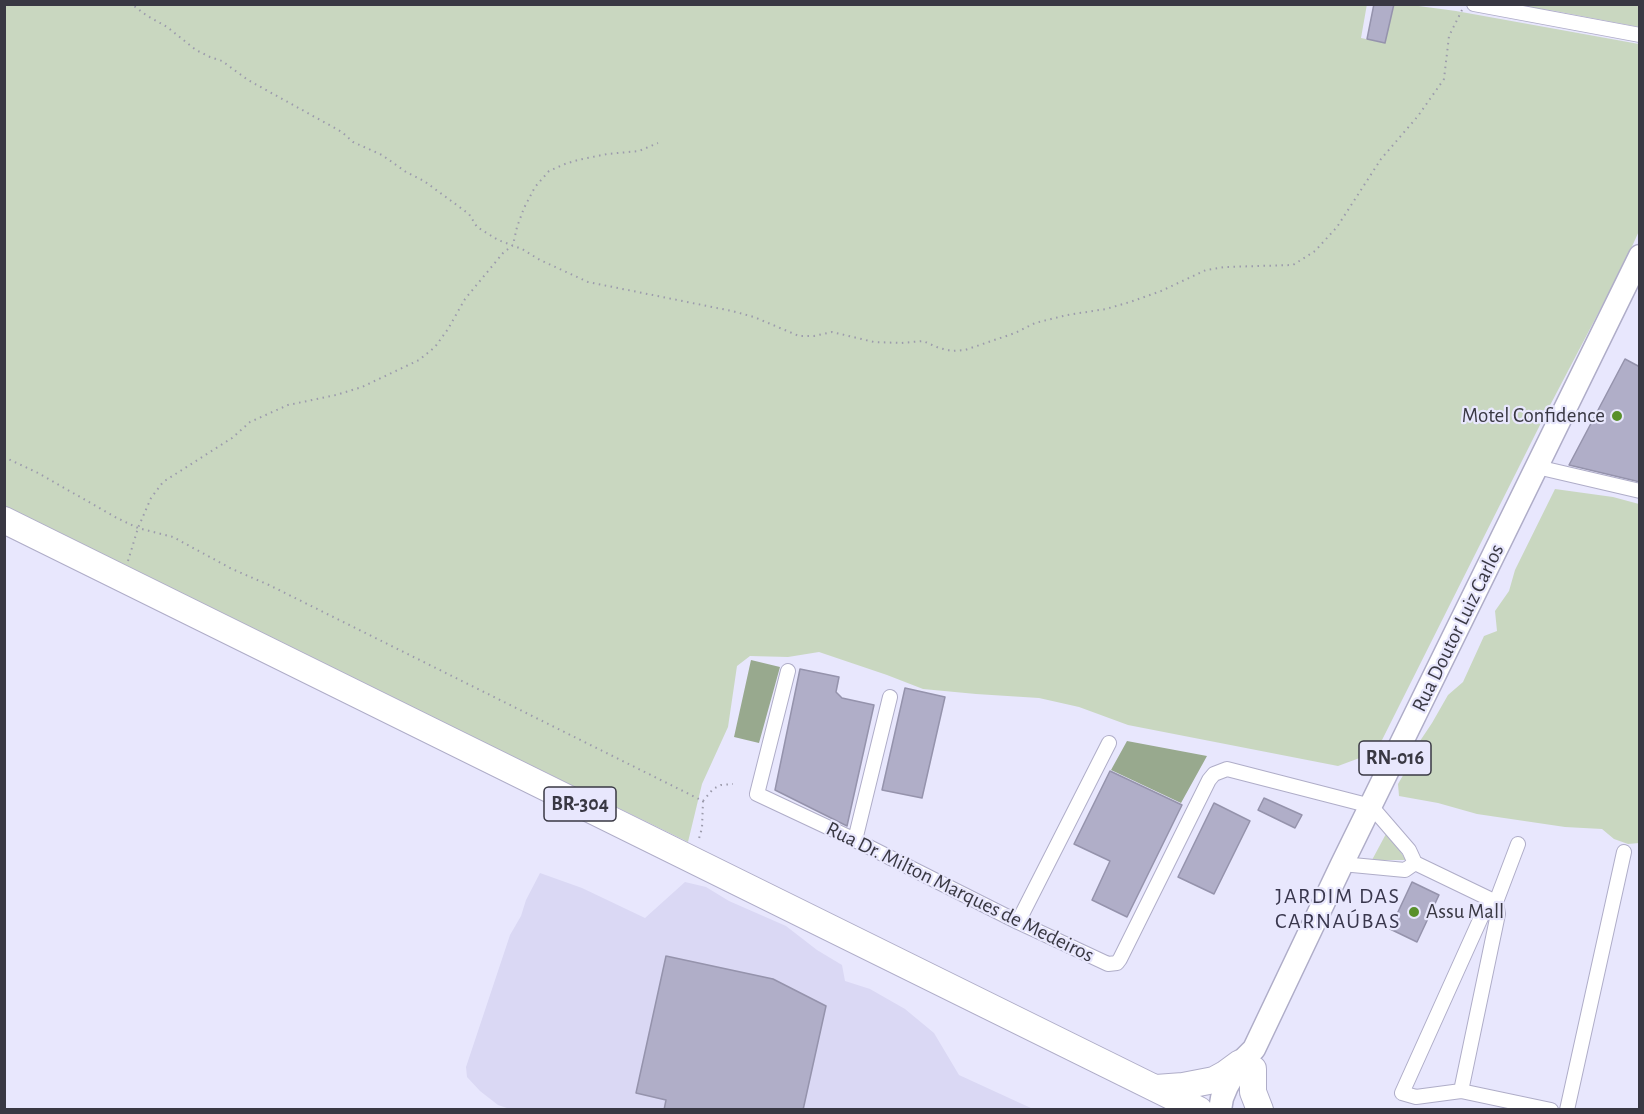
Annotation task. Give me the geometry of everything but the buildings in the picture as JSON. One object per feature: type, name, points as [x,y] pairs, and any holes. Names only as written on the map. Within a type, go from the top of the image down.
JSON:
[{"type":"highway","name":"BR-304","points":[[4,520],[1198,1110]]},
{"type":"highway","points":[[1155,1088],[1214,1080],[1249,1060],[1253,1092],[1260,1110]]},
{"type":"main road","name":"RN-016","points":[[1537,467],[1640,256]]},
{"type":"main road","name":"Rua Doutor Luiz Carlos","points":[[1249,1060],[1342,864],[1537,467]]},
{"type":"main road","points":[[1220,1110],[1227,1086],[1249,1060]]},
{"type":"main road","points":[[1228,1110],[1242,1093],[1249,1060]]},
{"type":"street","points":[[1474,4],[1640,35]]},
{"type":"street","points":[[1537,467],[1640,491]]},
{"type":"street","name":"Rua Dr. Milton Marques de Medeiros","points":[[788,671],[757,794],[855,840],[1017,922],[1108,964],[1116,963],[1120,959],[1214,774],[1227,769],[1371,806]]},
{"type":"street","points":[[855,840],[890,698]]},
{"type":"street","points":[[1017,922],[1109,742]]},
{"type":"street","points":[[1371,806],[1409,850],[1415,863],[1496,902]]},
{"type":"street","points":[[1461,1091],[1498,914],[1496,902],[1518,844]]},
{"type":"street","points":[[1567,1110],[1624,852]]},
{"type":"street","points":[[1342,864],[1405,870],[1415,863]]},
{"type":"street","points":[[1496,902],[1484,911],[1402,1093],[1416,1096],[1461,1091],[1551,1110]]},
{"type":"path","points":[[129,4],[167,27],[196,50],[222,62],[248,80],[335,128],[353,142],[382,155],[406,172],[424,181],[470,214],[477,227],[498,240],[513,245],[588,282],[732,311],[763,320],[799,336],[814,336],[832,332],[874,342],[922,341],[952,351],[965,350],[1015,333],[1035,323],[1130,302],[1161,291],[1206,270],[1225,267],[1293,265],[1315,251],[1337,227],[1369,176],[1400,135],[1418,116],[1444,79],[1449,36],[1464,4]]},
{"type":"path","points":[[128,562],[138,528],[151,498],[163,482],[232,438],[250,422],[288,405],[362,387],[419,360],[435,347],[465,300],[503,253],[513,245],[524,208],[536,187],[549,171],[578,160],[639,151],[658,143]]},
{"type":"path","points":[[4,458],[38,473],[138,528],[173,537],[232,569],[703,801]]},
{"type":"path","points":[[695,851],[702,828],[703,801],[713,789],[721,785],[733,784]]},
{"type":"shaded area","points":[[1367,4],[1361,38],[1385,43],[1394,5],[1411,5],[1639,44],[1639,231],[1382,740],[1365,756],[1338,766],[1128,725],[1079,707],[1039,698],[923,689],[819,652],[788,657],[750,656],[737,666],[728,727],[702,784],[688,842],[135,572],[5,506],[4,5]]},
{"type":"shaded area","points":[[1516,5],[1639,5],[1639,27],[1555,11]]},
{"type":"shaded area","points":[[1555,489],[1613,497],[1639,504],[1639,843],[1628,844],[1614,839],[1602,829],[1565,827],[1477,814],[1438,803],[1399,796],[1398,784],[1405,772],[1413,772],[1408,759],[1448,695],[1463,682],[1484,636],[1497,631],[1495,611],[1509,591],[1515,570]]},
{"type":"shaded area","points":[[751,660],[780,667],[759,743],[734,737]]},
{"type":"shaded area","points":[[1127,741],[1207,756],[1181,803],[1111,770]]},
{"type":"shaded area","points":[[1387,832],[1406,860],[1372,860]]},
{"type":"shaded area","points":[[540,873],[582,888],[645,918],[685,882],[706,887],[729,901],[786,926],[817,950],[842,965],[845,981],[870,989],[905,1009],[934,1033],[959,1075],[1033,1109],[510,1109],[498,1105],[467,1077],[466,1067],[510,935]]},
{"type":"place","name":"Motel Confidence","points":[[1617,416]]},
{"type":"place","name":"Assu Mall","points":[[1414,912]]},
{"type":"district","name":"JARDIM DAS CARNAÚBAS","points":[[1338,908]]}]
